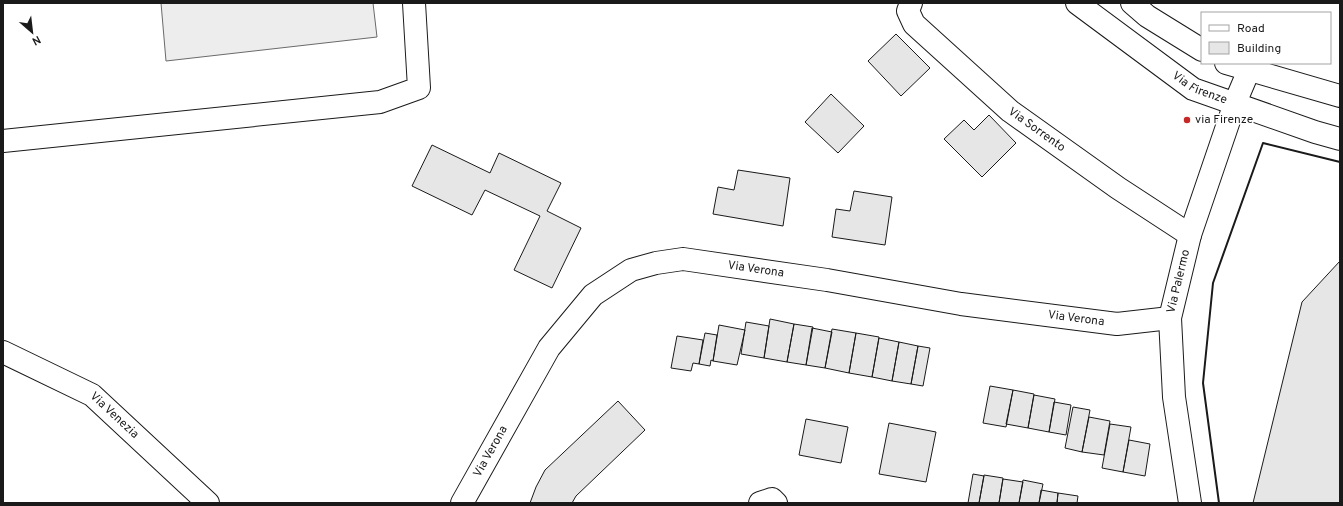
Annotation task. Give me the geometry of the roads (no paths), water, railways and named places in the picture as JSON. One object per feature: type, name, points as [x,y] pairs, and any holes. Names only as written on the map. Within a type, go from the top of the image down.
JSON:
[{"type":"street","points":[[3,141],[380,102],[419,88],[414,3]]},
{"type":"street","name":"Via Sorrento","points":[[911,3],[908,11],[914,24],[1010,111],[1118,188],[1190,235]]},
{"type":"street","name":"Via Firenze","points":[[1077,3],[1193,89],[1340,139]]},
{"type":"street","points":[[1132,3],[1147,16],[1201,49]]},
{"type":"street","points":[[1229,64],[1340,96]]},
{"type":"street","name":"Via Palermo","points":[[1190,503],[1174,397],[1170,318],[1190,235],[1234,103],[1249,70]]},
{"type":"street","name":"Via Verona","points":[[462,503],[549,348],[593,295],[631,270],[656,263],[683,260],[827,280],[961,304],[1116,324],[1170,318]]},
{"type":"street","name":"Via Venezia","points":[[3,352],[92,395],[208,503]]},
{"type":"street","points":[[760,503],[772,499],[776,503]]},
{"type":"place","name":"via Firenze","points":[[1187,120]]}]
